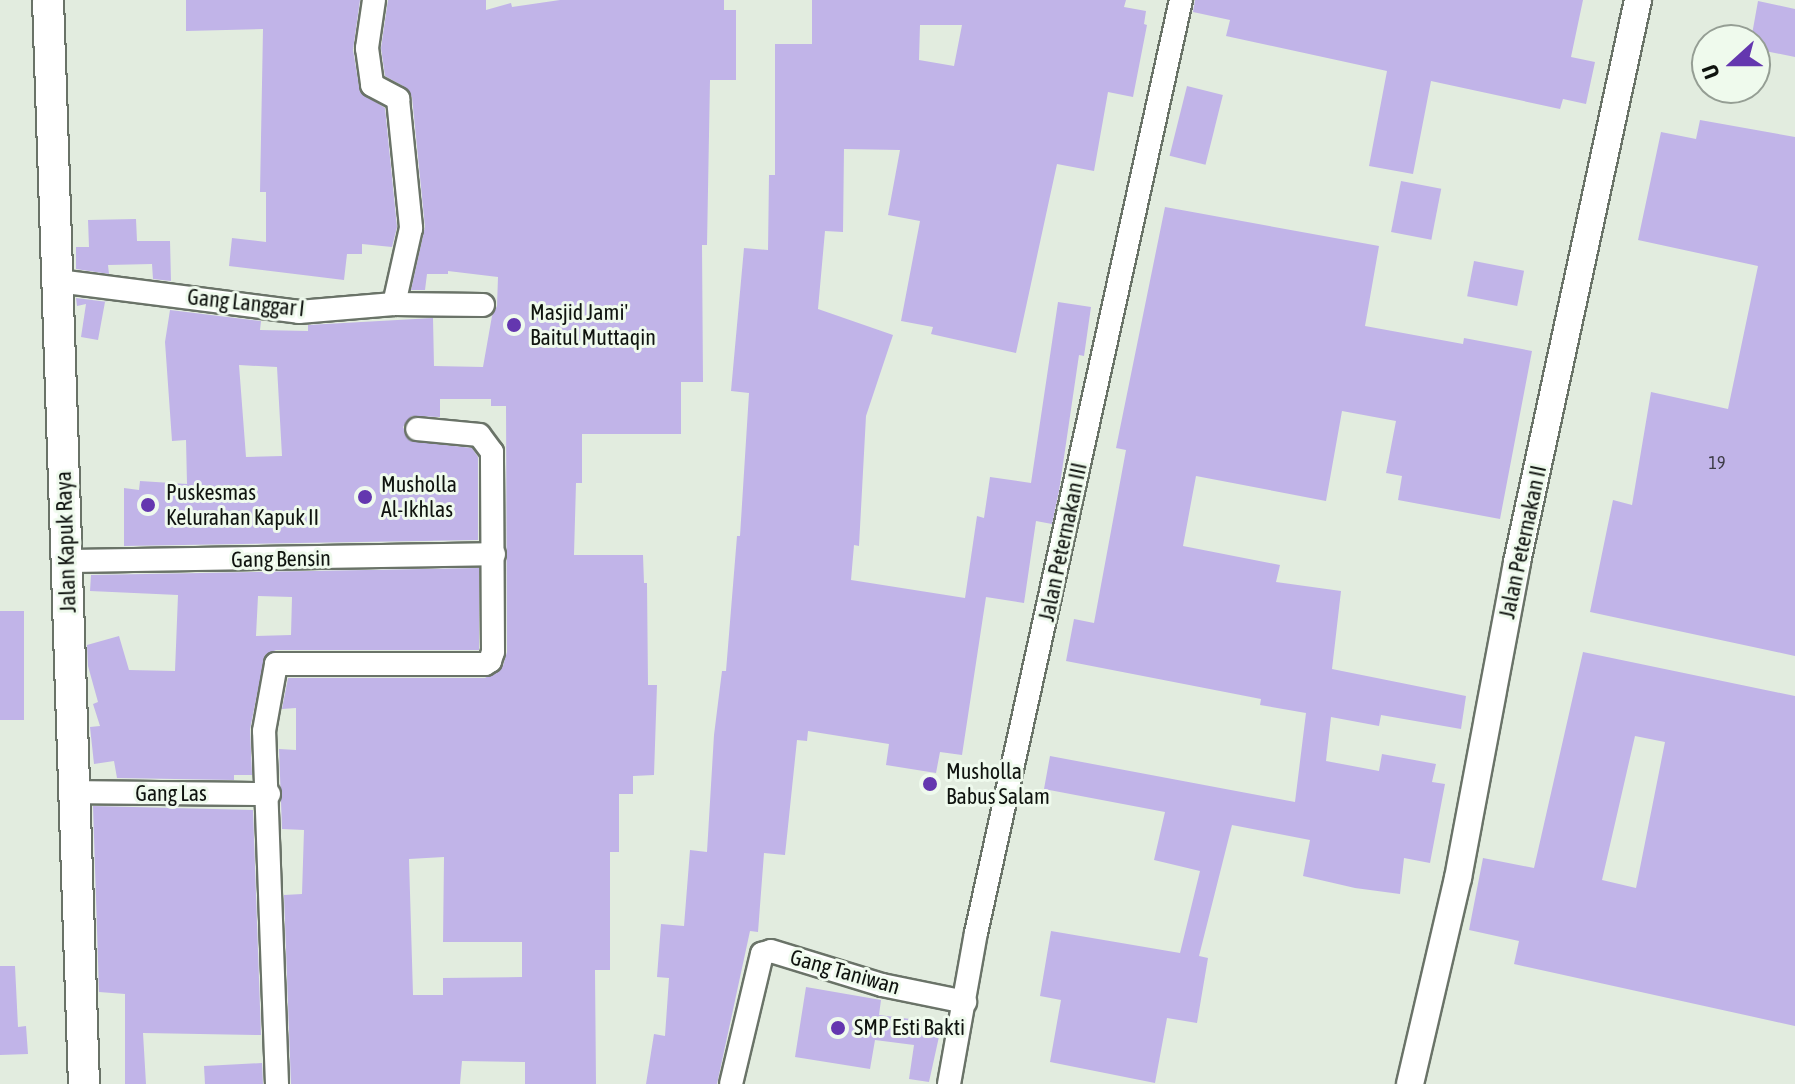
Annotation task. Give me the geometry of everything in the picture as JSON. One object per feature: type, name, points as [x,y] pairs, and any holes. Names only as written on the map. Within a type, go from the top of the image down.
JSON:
[{"type":"main road","name":"Jalan Kapuk Raya","points":[[48,0],[84,1084]]},
{"type":"street","points":[[374,0],[367,48],[372,85],[398,99],[411,228],[394,304]]},
{"type":"street","name":"Jalan Peternakan III","points":[[949,1084],[976,933],[1181,0]]},
{"type":"street","name":"Jalan Peternakan II","points":[[1410,1084],[1458,878],[1517,562],[1638,0]]},
{"type":"street","name":"Gang Langgar I","points":[[58,281],[299,312],[394,304],[483,305]]},
{"type":"street","points":[[277,1084],[269,794],[264,731],[276,664],[490,661],[494,554],[492,452],[479,435],[417,429]]},
{"type":"street","name":"Gang Bensin","points":[[67,561],[494,554]]},
{"type":"street","name":"Gang Las","points":[[75,792],[269,794]]},
{"type":"street","name":"Gang Taniwan","points":[[731,1084],[762,954],[771,951],[882,985],[965,1002]]},
{"type":"building","points":[[186,0],[360,0],[353,50],[360,92],[385,108],[397,227],[392,247],[362,244],[362,254],[347,254],[344,280],[229,266],[232,238],[266,242],[266,192],[260,192],[263,29],[186,31]]},
{"type":"building","points":[[388,0],[486,0],[486,10],[511,3],[512,7],[560,0],[724,0],[724,10],[736,10],[736,80],[710,80],[707,245],[702,245],[703,382],[681,382],[681,434],[582,434],[582,483],[576,483],[574,555],[643,555],[644,583],[647,583],[648,685],[657,685],[654,775],[633,776],[633,794],[619,794],[619,852],[610,852],[610,970],[595,970],[596,1084],[525,1084],[525,1062],[462,1061],[460,1084],[291,1084],[284,895],[302,894],[304,830],[282,829],[279,749],[296,750],[296,708],[282,709],[288,678],[485,678],[503,666],[507,652],[506,406],[491,406],[491,399],[440,399],[440,417],[412,416],[403,427],[410,441],[472,448],[478,457],[478,540],[124,546],[124,488],[139,490],[140,481],[187,484],[186,440],[172,441],[165,342],[170,310],[261,321],[260,330],[308,331],[308,325],[433,318],[434,366],[483,367],[492,316],[497,306],[498,277],[448,271],[448,274],[427,274],[425,290],[411,290],[425,227],[412,97],[405,87],[385,76],[381,48]],"holes":[[[239,365],[277,367],[282,456],[246,457]],[[444,857],[443,942],[522,942],[522,977],[443,978],[443,995],[413,995],[409,859]]]},
{"type":"building","points":[[812,0],[1126,0],[1124,7],[1146,11],[1144,24],[1147,25],[1133,97],[1108,92],[1094,171],[1057,164],[1016,353],[931,334],[933,327],[901,321],[920,221],[888,215],[900,150],[844,149],[843,232],[825,231],[818,309],[893,335],[866,416],[859,546],[854,545],[851,580],[965,598],[977,516],[984,518],[990,477],[1031,483],[1058,302],[1091,307],[1084,356],[1079,355],[1059,491],[1052,524],[1036,521],[1024,603],[986,597],[962,755],[940,752],[936,773],[886,765],[889,744],[808,731],[807,741],[797,740],[785,855],[764,853],[758,932],[750,931],[717,1084],[646,1084],[654,1034],[665,1036],[669,978],[657,977],[661,924],[684,926],[690,850],[707,852],[714,735],[722,671],[726,671],[737,536],[740,536],[749,393],[731,391],[744,248],[768,250],[769,175],[775,175],[775,44],[812,44]],"holes":[[[920,25],[962,25],[954,66],[919,60]]]},
{"type":"building","points":[[1195,0],[1583,0],[1571,57],[1595,62],[1586,104],[1563,99],[1560,109],[1431,81],[1413,174],[1369,166],[1387,71],[1226,36],[1230,20],[1193,12]]},
{"type":"building","points":[[1758,1],[1795,9],[1795,57],[1771,52],[1771,24],[1754,24]]},
{"type":"building","points":[[1187,86],[1223,95],[1205,165],[1170,156]]},
{"type":"building","points":[[1700,120],[1795,137],[1795,656],[1590,612],[1613,500],[1632,505],[1651,392],[1728,409],[1758,266],[1638,240],[1661,132],[1696,139]]},
{"type":"building","points":[[1401,181],[1441,189],[1431,240],[1391,232]]},
{"type":"building","points":[[1165,207],[1379,246],[1365,326],[1463,344],[1464,338],[1532,351],[1500,519],[1398,500],[1402,476],[1386,473],[1396,421],[1342,411],[1326,501],[1196,476],[1183,546],[1280,565],[1276,582],[1341,591],[1332,669],[1466,696],[1461,729],[1381,715],[1379,726],[1331,717],[1326,761],[1379,771],[1382,754],[1436,764],[1432,782],[1445,784],[1430,863],[1404,858],[1400,894],[1303,876],[1310,840],[1232,825],[1199,956],[1208,958],[1197,1023],[1167,1018],[1155,1083],[1050,1062],[1061,1000],[1040,996],[1051,931],[1180,953],[1200,871],[1154,860],[1165,812],[1044,789],[1050,756],[1295,802],[1306,713],[1260,705],[1261,699],[1066,661],[1074,619],[1094,623],[1126,450],[1116,448]]},
{"type":"building","points":[[136,219],[137,241],[170,241],[171,281],[153,279],[152,264],[108,265],[109,274],[76,269],[76,247],[89,247],[88,220]]},
{"type":"building","points":[[1474,261],[1524,271],[1517,306],[1467,296]]},
{"type":"building","points":[[76,298],[108,302],[105,302],[98,340],[81,337],[86,304],[77,306]]},
{"type":"building","points":[[479,568],[479,650],[276,650],[265,655],[250,729],[252,775],[234,775],[234,780],[117,778],[114,761],[94,764],[90,727],[100,726],[93,704],[98,702],[88,666],[87,645],[119,636],[129,670],[175,671],[178,595],[90,591],[91,575]],"holes":[[[258,596],[292,597],[291,635],[256,636]]]},
{"type":"building","points":[[0,611],[24,611],[24,720],[0,720]]},
{"type":"building","points":[[1583,652],[1795,696],[1795,1026],[1514,964],[1519,941],[1469,930],[1483,858],[1534,868]],"holes":[[[1635,736],[1665,742],[1636,888],[1602,880]]]},
{"type":"building","points":[[93,806],[253,810],[261,1035],[143,1033],[146,1084],[125,1084],[125,994],[99,992]]},
{"type":"building","points":[[0,966],[15,966],[18,1027],[26,1026],[28,1054],[0,1055]]},
{"type":"building","name":"SMP Esti Bakti","points":[[806,987],[881,1000],[879,1015],[942,1023],[929,1082],[909,1079],[914,1045],[875,1040],[870,1069],[795,1057]]},
{"type":"building","points":[[262,1063],[263,1084],[205,1084],[204,1066]]},
{"type":"place","name":"Masjid Jami' Baitul Muttaqin","points":[[514,325]]},
{"type":"place","name":"Musholla Al-Ikhlas","points":[[365,497]]},
{"type":"place","name":"Puskesmas Kelurahan Kapuk II","points":[[148,505]]},
{"type":"place","name":"Musholla Babus Salam","points":[[930,784]]},
{"type":"place","name":"SMP Esti Bakti","points":[[838,1028]]}]
